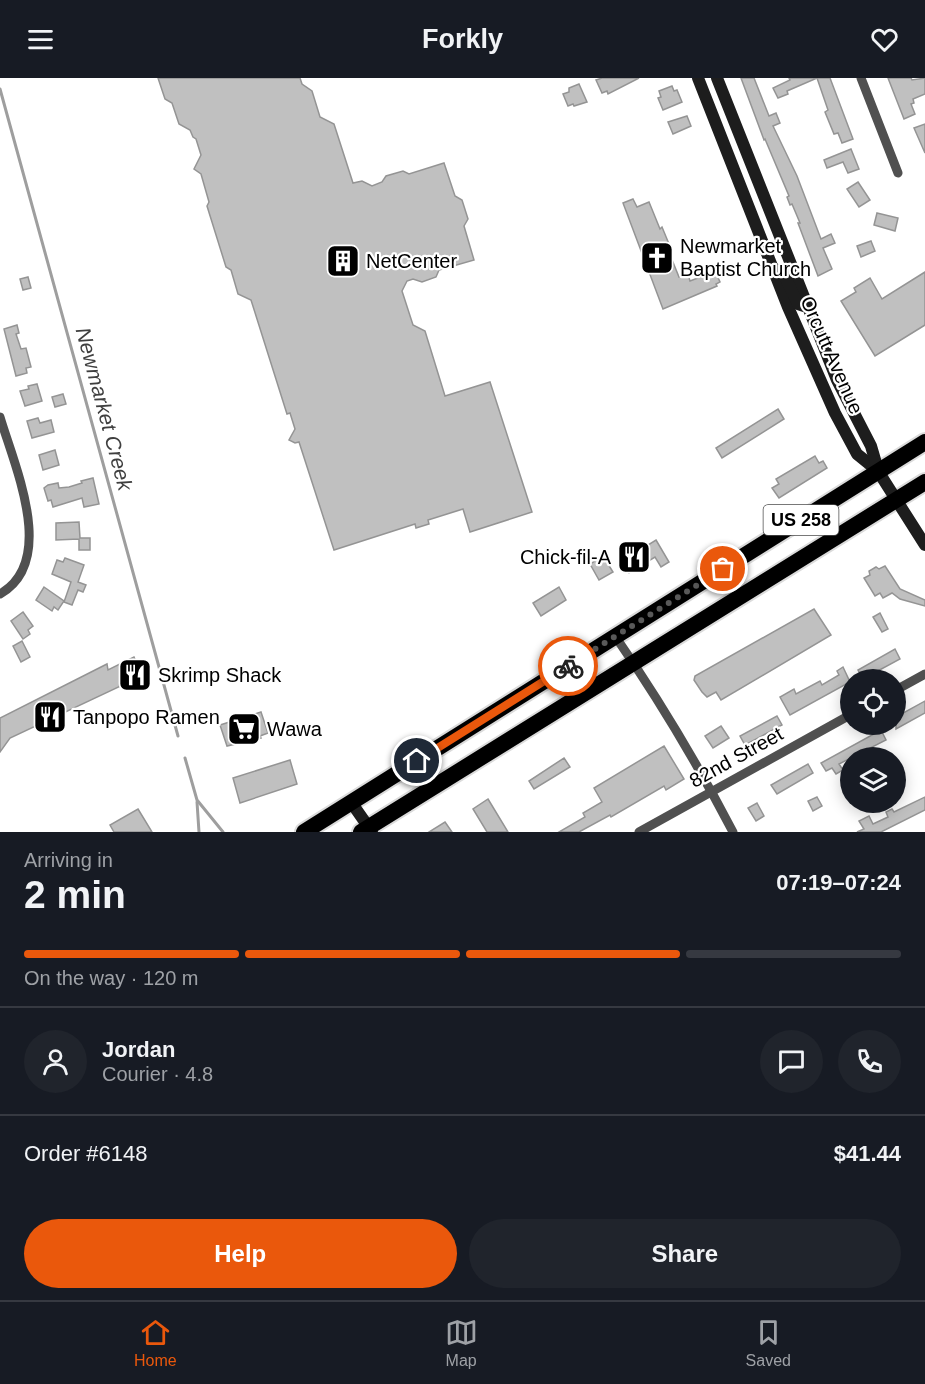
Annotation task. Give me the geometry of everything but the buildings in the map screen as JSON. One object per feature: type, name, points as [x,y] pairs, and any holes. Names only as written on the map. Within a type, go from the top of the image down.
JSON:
[{"type":"highway","name":"US 258","points":[[304,832],[925,442]]},
{"type":"highway","name":"US 258","points":[[367,830],[925,482]]},
{"type":"main road","name":"Orcutt Avenue","points":[[698,78],[772,268],[835,414],[857,454],[878,471]]},
{"type":"main road","name":"Orcutt Avenue","points":[[717,78],[837,380],[871,446],[878,471],[925,545]]},
{"type":"main road","points":[[772,268],[782,273],[798,304],[807,305]]},
{"type":"main road","points":[[351,802],[367,830]]},
{"type":"street","points":[[861,78],[898,173]]},
{"type":"street","points":[[0,419],[26,507],[30,537],[29,553],[21,574],[0,594]]},
{"type":"street","points":[[615,636],[712,791],[734,832]]},
{"type":"street","points":[[906,684],[925,674]]},
{"type":"street","name":"82nd Street","points":[[639,832],[840,721]]},
{"type":"waterway","name":"Newmarket Creek","points":[[0,89],[178,736]]},
{"type":"waterway","name":"Newmarket Creek","points":[[185,758],[197,800],[223,832]]},
{"type":"waterway","name":"Newmarket Creek","points":[[197,802],[199,832]]},
{"type":"way so far","points":[[568,666],[723,569]]},
{"type":"place","name":"Newmarket Baptist Church","points":[[657,258]]},
{"type":"place","name":"NetCenter","points":[[343,261]]},
{"type":"place","name":"Chick-fil-A","points":[[634,557]]},
{"type":"place","name":"Skrimp Shack","points":[[135,675]]},
{"type":"place","name":"Tanpopo Ramen","points":[[50,717]]},
{"type":"place","name":"Wawa","points":[[244,729]]},
{"type":"route","points":[[417,761],[568,666]]}]
